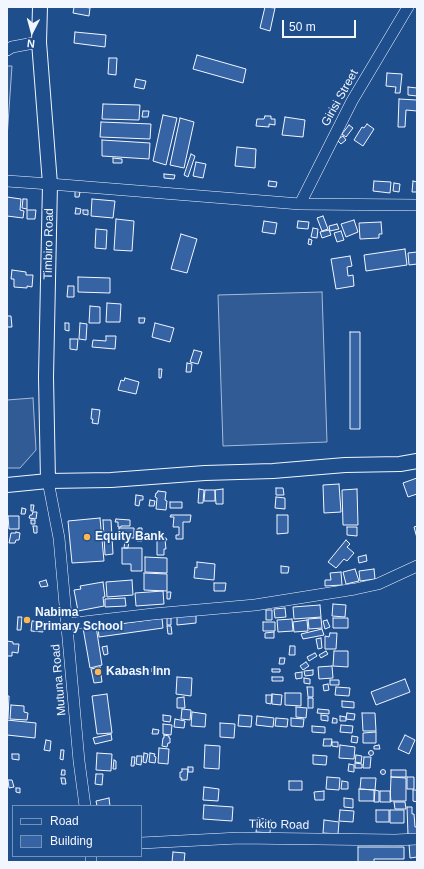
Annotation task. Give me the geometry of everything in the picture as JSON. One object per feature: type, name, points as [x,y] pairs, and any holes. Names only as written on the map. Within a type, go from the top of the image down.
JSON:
[{"type":"main road","name":"Timbiro Road","points":[[40,7],[39,42],[50,184],[46,377],[48,481]]},
{"type":"main road","points":[[7,485],[48,481],[111,480],[206,473],[273,471],[345,465],[400,464],[417,461]]},
{"type":"street","name":"Girisi Street","points":[[300,204],[352,101],[408,7]]},
{"type":"street","points":[[7,50],[12,47],[39,42]]},
{"type":"street","points":[[7,181],[300,204],[417,205]]},
{"type":"street","name":"Mutuna Road","points":[[48,481],[59,538],[79,761],[85,805]]},
{"type":"street","points":[[67,624],[153,614],[255,605],[355,590],[378,584],[417,566]]},
{"type":"street","name":"Tikito Road","points":[[142,843],[239,838],[417,839]]},
{"type":"shaded area","points":[[7,66],[12,66],[7,138]]},
{"type":"shaded area","points":[[322,292],[327,442],[223,446],[218,295]]},
{"type":"shaded area","points":[[33,398],[36,450],[20,468],[7,468],[7,400]]},
{"type":"building","points":[[74,7],[90,8],[89,16],[73,13]]},
{"type":"building","points":[[265,7],[275,8],[270,31],[260,28]]},
{"type":"building","points":[[75,32],[106,35],[105,47],[74,43]]},
{"type":"building","points":[[197,55],[246,69],[243,83],[193,69]]},
{"type":"building","points":[[109,58],[117,58],[116,75],[108,74]]},
{"type":"building","points":[[387,73],[402,74],[400,93],[395,93],[396,87],[386,86]]},
{"type":"building","points":[[136,79],[146,81],[144,89],[134,87]]},
{"type":"building","points":[[408,87],[417,88],[417,96],[408,95]]},
{"type":"building","points":[[399,99],[417,100],[417,111],[406,110],[405,127],[398,127]]},
{"type":"building","points":[[103,104],[140,105],[139,120],[102,119]]},
{"type":"building","points":[[143,111],[149,111],[148,117],[142,117]]},
{"type":"building","points":[[163,115],[177,118],[166,165],[153,161]]},
{"type":"building","points":[[265,116],[271,116],[271,119],[275,119],[275,125],[269,124],[269,127],[256,126],[257,119],[264,119]]},
{"type":"building","points":[[285,117],[305,120],[303,137],[282,135]]},
{"type":"building","points":[[180,118],[194,122],[184,168],[170,165]]},
{"type":"building","points":[[101,122],[151,124],[150,139],[100,137]]},
{"type":"building","points":[[367,124],[374,129],[363,146],[354,140],[362,127],[364,128]]},
{"type":"building","points":[[349,125],[353,128],[346,137],[342,134]]},
{"type":"building","points":[[343,136],[346,140],[341,144],[337,140]]},
{"type":"building","points":[[102,140],[150,143],[149,159],[102,156]]},
{"type":"building","points":[[237,147],[256,149],[255,168],[235,166]]},
{"type":"building","points":[[191,154],[195,156],[188,177],[184,175]]},
{"type":"building","points":[[113,158],[122,159],[122,163],[113,163]]},
{"type":"building","points":[[196,162],[206,164],[203,178],[193,176]]},
{"type":"building","points":[[164,174],[175,175],[174,179],[164,178]]},
{"type":"building","points":[[269,181],[277,182],[276,187],[268,186]]},
{"type":"building","points":[[374,181],[391,182],[390,193],[373,191]]},
{"type":"building","points":[[413,181],[417,182],[417,192],[412,192]]},
{"type":"building","points":[[394,183],[400,184],[399,192],[393,191]]},
{"type":"building","points":[[75,191],[80,192],[79,197],[75,197]]},
{"type":"building","points":[[7,197],[21,199],[20,210],[24,211],[23,218],[7,216]]},
{"type":"building","points":[[23,199],[27,199],[27,209],[22,208]]},
{"type":"building","points":[[92,199],[115,201],[113,218],[91,216]]},
{"type":"building","points":[[76,208],[81,209],[80,214],[75,214]]},
{"type":"building","points":[[27,210],[36,210],[35,219],[27,219]]},
{"type":"building","points":[[83,210],[88,210],[88,215],[83,214]]},
{"type":"building","points":[[323,216],[328,229],[322,231],[317,218]]},
{"type":"building","points":[[116,219],[134,221],[132,251],[114,250]]},
{"type":"building","points":[[354,220],[358,232],[346,237],[341,224]]},
{"type":"building","points":[[264,221],[277,223],[275,234],[262,232]]},
{"type":"building","points":[[298,221],[309,222],[308,229],[297,228]]},
{"type":"building","points":[[381,222],[382,234],[379,234],[379,238],[360,239],[359,223]]},
{"type":"building","points":[[337,224],[339,229],[330,231],[329,226]]},
{"type":"building","points":[[313,228],[318,229],[317,238],[311,237]]},
{"type":"building","points":[[96,229],[107,230],[106,249],[95,248]]},
{"type":"building","points":[[329,230],[331,235],[322,238],[320,232]]},
{"type":"building","points":[[341,231],[344,240],[337,242],[334,233]]},
{"type":"building","points":[[181,234],[197,239],[187,273],[171,269]]},
{"type":"building","points":[[309,239],[312,240],[311,245],[308,244]]},
{"type":"building","points":[[405,249],[407,265],[366,271],[364,255]]},
{"type":"building","points":[[417,252],[417,264],[409,265],[408,253]]},
{"type":"building","points":[[350,256],[352,266],[347,267],[348,276],[353,275],[354,286],[336,289],[331,259]]},
{"type":"building","points":[[12,270],[26,272],[26,275],[33,275],[32,287],[14,287],[14,279],[11,279]]},
{"type":"building","points":[[78,277],[110,278],[110,293],[78,292]]},
{"type":"building","points":[[68,286],[74,286],[74,297],[67,297]]},
{"type":"building","points":[[107,303],[121,304],[120,322],[106,322]]},
{"type":"building","points":[[90,306],[100,307],[100,323],[89,323]]},
{"type":"building","points":[[7,316],[11,316],[12,327],[7,327]]},
{"type":"building","points":[[139,318],[145,318],[144,323],[139,323]]},
{"type":"building","points":[[65,323],[69,323],[69,331],[65,330]]},
{"type":"building","points":[[80,323],[87,324],[86,340],[79,339]]},
{"type":"building","points":[[155,323],[174,328],[170,342],[152,337]]},
{"type":"building","points":[[350,332],[360,332],[360,429],[350,429]]},
{"type":"building","points":[[106,336],[116,336],[115,349],[92,347],[93,340],[106,341]]},
{"type":"building","points":[[70,339],[78,339],[77,350],[70,349]]},
{"type":"building","points":[[194,350],[202,352],[198,364],[190,362]]},
{"type":"building","points":[[187,363],[192,364],[191,372],[186,372]]},
{"type":"building","points":[[159,369],[162,369],[161,378],[159,378]]},
{"type":"building","points":[[125,378],[139,382],[136,394],[118,390],[121,380],[124,381]]},
{"type":"building","points":[[92,409],[100,410],[98,424],[92,423]]},
{"type":"building","points":[[417,478],[417,494],[408,497],[403,483]]},
{"type":"building","points":[[339,484],[341,512],[324,513],[323,485]]},
{"type":"building","points":[[276,488],[283,488],[284,495],[276,495]]},
{"type":"building","points":[[199,489],[204,490],[203,503],[198,503]]},
{"type":"building","points":[[223,489],[223,504],[216,504],[215,490]]},
{"type":"building","points":[[357,489],[358,525],[343,525],[342,490]]},
{"type":"building","points":[[205,490],[215,490],[215,501],[204,501]]},
{"type":"building","points":[[158,491],[166,492],[166,510],[156,509],[157,498],[155,497]]},
{"type":"building","points":[[136,495],[143,496],[143,500],[140,500],[139,506],[135,505]]},
{"type":"building","points":[[276,497],[285,498],[285,509],[275,508]]},
{"type":"building","points":[[150,500],[155,501],[154,506],[149,506]]},
{"type":"building","points":[[170,502],[182,502],[182,508],[170,508]]},
{"type":"building","points":[[31,505],[34,505],[33,511],[31,511]]},
{"type":"building","points":[[22,508],[26,509],[25,514],[21,514]]},
{"type":"building","points":[[33,512],[37,512],[36,519],[29,518]]},
{"type":"building","points":[[171,515],[191,515],[190,522],[183,522],[183,539],[176,539],[176,535],[179,535],[179,527],[173,527],[174,517],[170,517]]},
{"type":"building","points":[[277,515],[288,515],[288,533],[277,534]]},
{"type":"building","points":[[8,516],[19,516],[19,529],[9,529]]},
{"type":"building","points":[[100,518],[104,561],[72,563],[68,521]]},
{"type":"building","points":[[116,519],[130,520],[130,526],[118,527],[118,522],[115,522]]},
{"type":"building","points":[[31,520],[35,520],[35,524],[31,524]]},
{"type":"building","points":[[103,520],[111,520],[113,554],[105,555]]},
{"type":"building","points":[[33,526],[37,526],[37,533],[34,533]]},
{"type":"building","points":[[417,526],[417,538],[414,527]]},
{"type":"building","points":[[347,527],[357,527],[357,536],[347,535]]},
{"type":"building","points":[[119,528],[134,528],[134,538],[119,539]]},
{"type":"building","points":[[142,528],[142,541],[137,541],[137,529]]},
{"type":"building","points":[[11,533],[20,533],[19,540],[16,540],[15,543],[9,543]]},
{"type":"building","points":[[144,536],[151,536],[152,539],[144,539]]},
{"type":"building","points":[[164,538],[167,540],[165,540],[166,549],[164,549],[164,555],[157,555],[157,540],[163,540]]},
{"type":"building","points":[[125,540],[129,540],[128,548],[124,548]]},
{"type":"building","points":[[346,540],[350,544],[347,547],[354,553],[347,561],[344,559],[336,568],[328,562]]},
{"type":"building","points":[[122,548],[142,548],[142,571],[131,571],[131,564],[122,564]]},
{"type":"building","points":[[366,555],[367,561],[359,563],[358,557]]},
{"type":"building","points":[[145,557],[167,558],[167,573],[145,572]]},
{"type":"building","points":[[197,562],[215,564],[214,580],[194,578]]},
{"type":"building","points":[[281,566],[289,567],[288,573],[281,573]]},
{"type":"building","points":[[355,569],[359,581],[346,584],[343,572]]},
{"type":"building","points":[[374,569],[375,579],[360,581],[359,571]]},
{"type":"building","points":[[341,572],[342,585],[325,586],[325,580],[331,580],[330,573]]},
{"type":"building","points":[[144,573],[167,574],[167,591],[144,590]]},
{"type":"building","points":[[46,580],[48,586],[41,587],[39,582]]},
{"type":"building","points":[[132,580],[133,595],[107,597],[106,582]]},
{"type":"building","points":[[103,582],[105,597],[103,597],[104,606],[78,611],[74,590],[81,589],[80,586]]},
{"type":"building","points":[[214,583],[226,583],[225,591],[214,591]]},
{"type":"building","points":[[163,591],[164,604],[136,606],[135,593]]},
{"type":"building","points":[[167,592],[171,592],[170,599],[167,599]]},
{"type":"building","points":[[125,598],[126,606],[105,607],[105,599]]},
{"type":"building","points":[[333,604],[346,605],[345,617],[332,616]]},
{"type":"building","points":[[320,605],[321,617],[294,619],[293,607]]},
{"type":"building","points":[[285,608],[286,617],[275,618],[274,609]]},
{"type":"building","points":[[266,610],[272,610],[272,620],[266,620]]},
{"type":"building","points":[[196,615],[196,623],[177,625],[177,616]]},
{"type":"building","points":[[18,617],[22,617],[21,630],[17,630]]},
{"type":"building","points":[[167,617],[171,617],[171,625],[167,625]]},
{"type":"building","points":[[162,618],[163,628],[99,637],[98,627]]},
{"type":"building","points":[[321,618],[322,628],[309,629],[308,619]]},
{"type":"building","points":[[333,618],[348,618],[348,628],[333,628]]},
{"type":"building","points":[[292,619],[293,631],[278,632],[277,620]]},
{"type":"building","points":[[307,620],[308,631],[294,632],[293,622]]},
{"type":"building","points":[[327,620],[330,627],[325,629],[323,621]]},
{"type":"building","points":[[32,621],[44,622],[43,632],[31,631]]},
{"type":"building","points":[[263,622],[275,622],[275,631],[263,631]]},
{"type":"building","points":[[96,626],[102,665],[90,668],[83,628]]},
{"type":"building","points":[[167,626],[171,626],[172,634],[168,634]]},
{"type":"building","points":[[322,629],[324,635],[303,639],[301,634]]},
{"type":"building","points":[[274,632],[274,638],[265,638],[265,633]]},
{"type":"building","points":[[330,633],[337,633],[336,649],[325,649],[325,636],[329,637]]},
{"type":"building","points":[[321,638],[322,648],[318,649],[316,639]]},
{"type":"building","points":[[7,641],[13,642],[13,644],[19,644],[18,653],[12,652],[12,656],[7,656]]},
{"type":"building","points":[[107,646],[108,654],[104,655],[102,647]]},
{"type":"building","points":[[290,646],[295,646],[295,655],[289,655]]},
{"type":"building","points":[[326,651],[328,654],[321,658],[319,655]]},
{"type":"building","points":[[334,651],[348,651],[348,667],[333,666]]},
{"type":"building","points":[[315,653],[317,656],[309,661],[307,657]]},
{"type":"building","points":[[280,658],[285,658],[284,664],[279,664]]},
{"type":"building","points":[[306,662],[309,666],[303,670],[300,666]]},
{"type":"building","points":[[332,666],[333,678],[319,679],[318,667]]},
{"type":"building","points":[[100,667],[102,682],[94,683],[91,669]]},
{"type":"building","points":[[158,667],[158,671],[152,672],[152,668]]},
{"type":"building","points":[[272,669],[280,669],[280,672],[272,672]]},
{"type":"building","points":[[313,670],[313,675],[305,676],[304,671]]},
{"type":"building","points":[[302,672],[302,678],[296,679],[295,673]]},
{"type":"building","points":[[177,677],[192,678],[191,696],[176,694]]},
{"type":"building","points":[[272,677],[283,677],[283,681],[272,681]]},
{"type":"building","points":[[304,678],[310,679],[310,684],[304,683]]},
{"type":"building","points":[[405,679],[410,692],[376,705],[371,692]]},
{"type":"building","points":[[330,680],[339,680],[339,685],[330,685]]},
{"type":"building","points":[[328,684],[329,690],[324,691],[323,685]]},
{"type":"building","points":[[307,687],[313,687],[313,697],[308,697]]},
{"type":"building","points":[[336,687],[350,688],[349,696],[335,695]]},
{"type":"building","points":[[285,693],[301,693],[301,706],[285,705]]},
{"type":"building","points":[[107,694],[112,733],[97,734],[92,696]]},
{"type":"building","points":[[272,694],[282,695],[281,705],[272,704]]},
{"type":"building","points":[[266,695],[272,695],[271,704],[266,703]]},
{"type":"building","points":[[7,696],[9,696],[8,719],[7,719]]},
{"type":"building","points":[[184,697],[185,708],[177,708],[177,698]]},
{"type":"building","points":[[308,698],[313,698],[313,708],[308,708]]},
{"type":"building","points":[[342,701],[354,702],[354,708],[342,707]]},
{"type":"building","points":[[11,705],[24,706],[24,712],[28,713],[27,720],[10,719]]},
{"type":"building","points":[[296,707],[307,708],[306,718],[296,717]]},
{"type":"building","points":[[182,709],[191,710],[190,720],[181,719]]},
{"type":"building","points":[[318,709],[329,710],[329,714],[317,713]]},
{"type":"building","points":[[192,712],[206,714],[205,727],[191,726]]},
{"type":"building","points":[[347,713],[355,714],[354,720],[346,719]]},
{"type":"building","points":[[362,713],[375,713],[376,731],[363,731]]},
{"type":"building","points":[[163,715],[171,716],[170,722],[163,721]]},
{"type":"building","points":[[239,715],[252,716],[251,727],[238,726]]},
{"type":"building","points":[[321,715],[328,716],[328,721],[321,720]]},
{"type":"building","points":[[257,716],[274,718],[273,727],[256,725]]},
{"type":"building","points":[[340,716],[346,717],[346,721],[340,721]]},
{"type":"building","points":[[276,718],[288,719],[287,727],[275,726]]},
{"type":"building","points":[[291,718],[304,719],[303,727],[291,726]]},
{"type":"building","points":[[333,718],[337,719],[337,723],[332,723]]},
{"type":"building","points":[[175,719],[185,721],[184,728],[174,727]]},
{"type":"building","points":[[7,720],[36,723],[35,738],[7,735]]},
{"type":"building","points":[[220,723],[235,724],[234,738],[220,737]]},
{"type":"building","points":[[163,724],[172,725],[171,735],[163,734]]},
{"type":"building","points":[[341,725],[353,726],[352,733],[340,732]]},
{"type":"building","points":[[312,726],[325,727],[325,733],[312,732]]},
{"type":"building","points":[[153,729],[159,730],[158,734],[152,734]]},
{"type":"building","points":[[376,732],[376,743],[363,743],[363,733]]},
{"type":"building","points":[[111,734],[112,740],[95,744],[93,738]]},
{"type":"building","points":[[164,735],[169,736],[170,738],[170,743],[168,743],[167,747],[162,746]]},
{"type":"building","points":[[405,735],[415,740],[409,754],[398,749]]},
{"type":"building","points":[[352,736],[358,737],[357,743],[351,742]]},
{"type":"building","points":[[324,739],[332,739],[331,746],[323,746]]},
{"type":"building","points":[[46,740],[51,741],[50,751],[44,750]]},
{"type":"building","points":[[332,742],[338,742],[338,747],[332,746]]},
{"type":"building","points":[[205,745],[220,746],[219,769],[204,768]]},
{"type":"building","points":[[340,745],[355,747],[354,759],[339,758]]},
{"type":"building","points":[[379,745],[380,749],[374,749],[374,746]]},
{"type":"building","points":[[159,748],[169,749],[168,764],[158,763]]},
{"type":"building","points":[[61,750],[64,750],[63,760],[60,759]]},
{"type":"building","points":[[369,751],[373,751],[373,755],[369,755]]},
{"type":"building","points":[[97,753],[112,754],[111,771],[96,770]]},
{"type":"building","points":[[144,753],[148,754],[146,763],[143,762]]},
{"type":"building","points":[[150,753],[155,754],[155,763],[149,762]]},
{"type":"building","points":[[12,754],[19,754],[19,760],[12,759]]},
{"type":"building","points":[[313,755],[327,756],[326,765],[313,764]]},
{"type":"building","points":[[356,755],[362,756],[361,763],[355,762]]},
{"type":"building","points":[[137,756],[142,756],[141,765],[136,764]]},
{"type":"building","points":[[132,757],[135,757],[134,766],[131,766]]},
{"type":"building","points":[[364,757],[371,757],[370,768],[363,768]]},
{"type":"building","points":[[114,760],[116,761],[116,769],[113,769]]},
{"type":"building","points":[[355,763],[362,764],[362,768],[355,768]]},
{"type":"building","points":[[349,764],[354,765],[354,772],[348,771]]},
{"type":"building","points":[[188,767],[193,767],[193,772],[188,772]]},
{"type":"building","points":[[182,769],[188,769],[187,780],[181,780],[182,778],[180,778],[180,772],[182,772]]},
{"type":"building","points":[[62,770],[65,770],[65,775],[61,775]]},
{"type":"building","points":[[381,770],[385,770],[385,774],[381,774]]},
{"type":"building","points":[[391,770],[406,770],[406,777],[391,777]]},
{"type":"building","points":[[96,774],[103,774],[102,785],[95,784]]},
{"type":"building","points":[[327,777],[340,778],[339,790],[326,789]]},
{"type":"building","points":[[391,777],[406,778],[406,801],[390,801]]},
{"type":"building","points":[[407,777],[414,777],[414,789],[407,789]]},
{"type":"building","points":[[61,778],[65,778],[66,784],[62,784]]},
{"type":"building","points":[[361,778],[376,778],[375,790],[360,789]]},
{"type":"building","points":[[8,780],[12,780],[14,787],[9,788]]},
{"type":"building","points":[[289,781],[302,781],[302,790],[289,790]]},
{"type":"building","points":[[342,781],[348,782],[348,789],[341,789]]},
{"type":"building","points":[[204,787],[219,789],[218,801],[203,800]]},
{"type":"building","points":[[16,788],[20,788],[20,793],[16,792]]},
{"type":"building","points":[[359,789],[374,790],[374,801],[359,801]]},
{"type":"building","points":[[375,790],[379,791],[379,802],[374,802]]},
{"type":"building","points":[[413,790],[417,790],[417,802],[413,801]]},
{"type":"building","points":[[324,791],[324,800],[315,800],[314,792]]},
{"type":"building","points":[[380,791],[390,791],[391,802],[380,802]]},
{"type":"building","points":[[109,798],[110,805],[97,805],[96,801]]},
{"type":"building","points":[[344,798],[353,799],[353,808],[344,807]]},
{"type":"building","points":[[394,802],[405,802],[406,809],[395,809]]},
{"type":"building","points":[[204,805],[233,807],[232,821],[203,819]]},
{"type":"building","points":[[407,807],[412,807],[415,827],[417,827],[417,835],[408,835]]},
{"type":"building","points":[[340,810],[354,811],[353,822],[339,821]]},
{"type":"building","points":[[376,810],[389,810],[389,822],[376,822]]},
{"type":"building","points":[[390,810],[404,810],[404,823],[390,823]]},
{"type":"building","points":[[258,818],[271,820],[270,833],[256,832]]},
{"type":"building","points":[[324,820],[339,822],[338,834],[323,833]]},
{"type":"building","points":[[409,844],[417,844],[417,857],[410,858]]},
{"type":"building","points":[[358,847],[404,847],[404,859],[374,859],[374,862],[358,862]]},
{"type":"building","points":[[173,852],[185,853],[184,862],[172,862]]},
{"type":"place","name":"Equity Bank","points":[[87,537]]},
{"type":"place","name":"Nabima Primary School","points":[[27,620]]},
{"type":"place","name":"Kabash Inn","points":[[98,672]]}]
